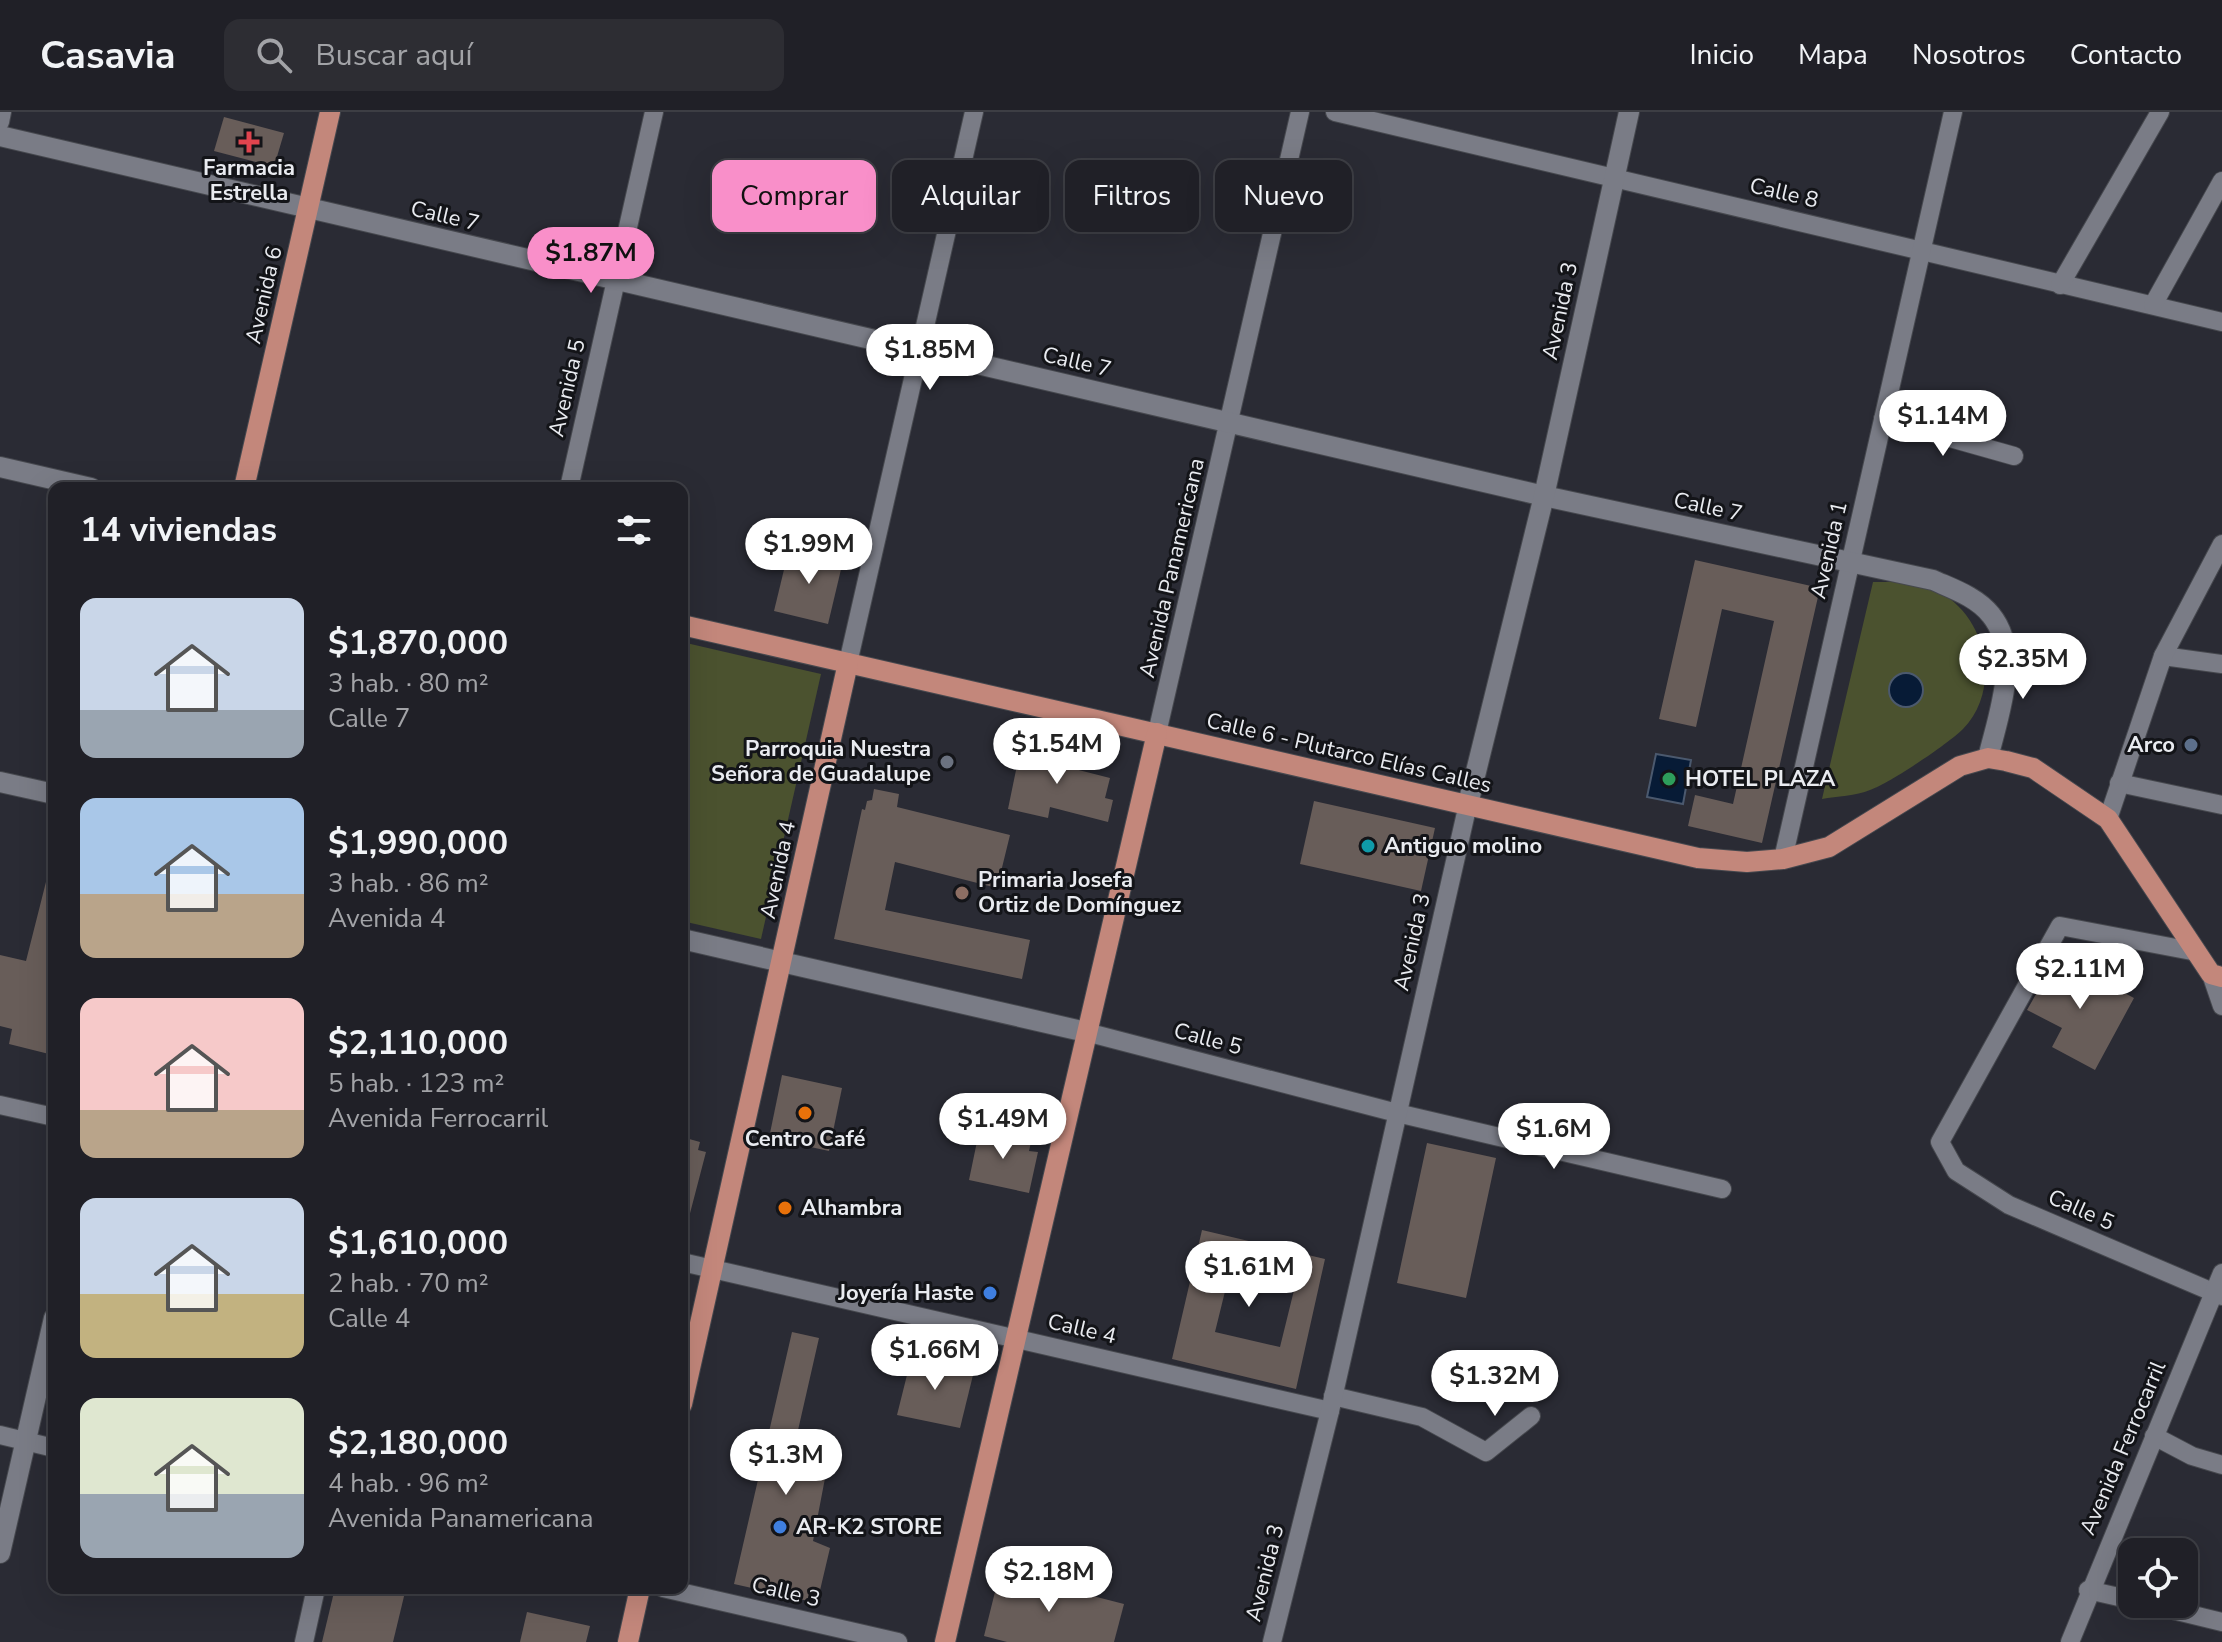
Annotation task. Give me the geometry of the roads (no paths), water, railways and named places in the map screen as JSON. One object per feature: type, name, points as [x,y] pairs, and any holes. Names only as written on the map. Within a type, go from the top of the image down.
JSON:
[{"type":"main road","name":"Avenida 6","points":[[245,482],[330,112]]},
{"type":"main road","name":"Calle 6 - Plutarco Elías Calles","points":[[688,626],[1698,858],[1747,862],[1783,859],[1829,847],[1960,766],[1988,758]]},
{"type":"main road","name":"Avenida 4","points":[[688,1377],[848,663]]},
{"type":"main road","name":"Avenida Panamericana","points":[[945,1642],[1157,733]]},
{"type":"main road","points":[[1988,758],[2033,768],[2108,819],[2216,976]]},
{"type":"main road","points":[[628,1642],[639,1594]]},
{"type":"street","points":[[0,122],[2,112]]},
{"type":"street","name":"Avenida 5","points":[[570,482],[654,112]]},
{"type":"street","name":"Avenida 4","points":[[848,663],[974,112]]},
{"type":"street","name":"Avenida Panamericana","points":[[1157,733],[1231,423],[1300,112]]},
{"type":"street","name":"Calle 8","points":[[1335,112],[2222,322]]},
{"type":"street","name":"Avenida 3","points":[[1272,1642],[1332,1404],[1468,804],[1544,496],[1629,112]]},
{"type":"street","name":"Avenida 1","points":[[1783,859],[1953,112]]},
{"type":"street","points":[[2060,285],[2160,112]]},
{"type":"street","name":"Calle 7","points":[[0,136],[1544,496],[1933,580],[1969,596],[1991,615],[2003,638],[2005,668],[2001,707],[1988,758]]},
{"type":"street","points":[[2153,305],[2222,181]]},
{"type":"street","points":[[1883,419],[2014,456]]},
{"type":"street","points":[[0,467],[65,482]]},
{"type":"street","points":[[2108,819],[2163,656],[2219,555]]},
{"type":"street","points":[[2163,656],[2222,664]]},
{"type":"street","points":[[0,782],[48,793]]},
{"type":"street","points":[[2119,783],[2222,805]]},
{"type":"street","name":"Calle 5","points":[[2197,952],[2060,926],[1940,1142],[1956,1171],[2009,1205],[2218,1296]]},
{"type":"street","name":"Calle 5","points":[[688,940],[1086,1032],[1397,1113],[1722,1189]]},
{"type":"street","points":[[2216,976],[2222,1006]]},
{"type":"street","points":[[0,1105],[48,1116]]},
{"type":"street","name":"Calle 4","points":[[688,1263],[1015,1339],[1332,1404],[1422,1417],[1486,1452],[1531,1416]]},
{"type":"street","name":"Avenida Ferrocarril","points":[[2070,1642],[2088,1590],[2218,1296],[2222,1273]]},
{"type":"street","points":[[0,1553],[48,1344]]},
{"type":"street","points":[[0,1435],[48,1446]]},
{"type":"street","points":[[2154,1436],[2192,1456],[2222,1465]]},
{"type":"street","points":[[2088,1590],[2118,1597]]},
{"type":"street","points":[[304,1642],[315,1594]]},
{"type":"street","name":"Calle 3","points":[[688,1594],[898,1642]]},
{"type":"street","points":[[2198,1616],[2222,1622]]},
{"type":"water","points":[[1906,673],[1918,678],[1923,690],[1918,702],[1906,707],[1894,702],[1889,690],[1894,678]]},
{"type":"water","name":"HOTEL PLAZA","points":[[1656,754],[1691,760],[1683,804],[1647,797]]},
{"type":"place","name":"Farmacia Estrella","points":[[249,142]]},
{"type":"place","name":"Arco","points":[[2191,745]]},
{"type":"place","name":"Parroquia Nuestra Señora de Guadalupe","points":[[947,762]]},
{"type":"place","name":"HOTEL PLAZA","points":[[1669,779]]},
{"type":"place","name":"Antiguo molino","points":[[1368,846]]},
{"type":"place","name":"Primaria Josefa Ortiz de Domínguez","points":[[962,893]]},
{"type":"place","name":"Centro Café","points":[[805,1113]]},
{"type":"place","name":"Alhambra","points":[[785,1208]]},
{"type":"place","name":"Joyería Haste","points":[[990,1293]]},
{"type":"place","name":"AR-K2 STORE","points":[[780,1527]]}]
